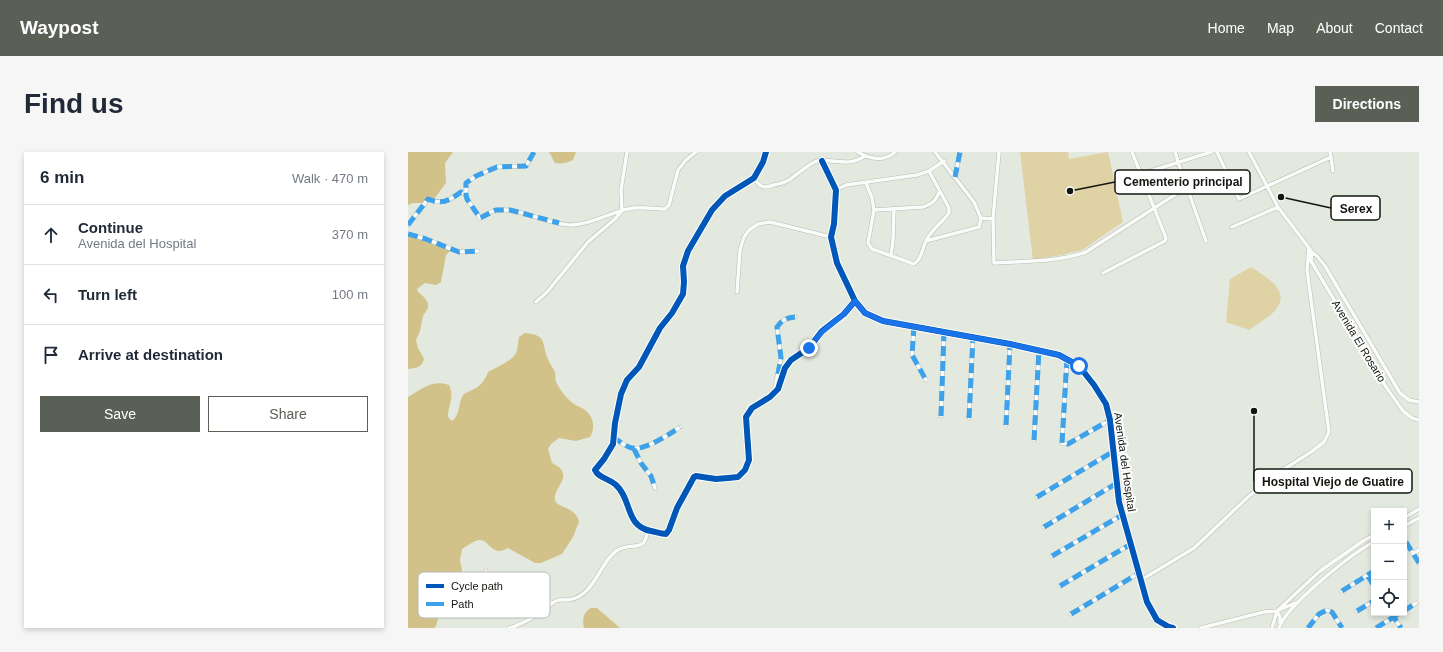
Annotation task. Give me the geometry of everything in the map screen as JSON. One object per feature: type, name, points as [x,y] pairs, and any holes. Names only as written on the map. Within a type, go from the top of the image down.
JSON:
[{"type":"street","points":[[466,195],[466,183],[476,176],[497,168],[526,166],[534,152]]},
{"type":"street","points":[[536,302],[547,292],[588,242],[622,211],[621,190],[627,152]]},
{"type":"street","points":[[408,225],[428,199],[437,202],[447,201],[461,192],[466,195],[480,218],[496,210],[510,210],[559,224],[571,225],[584,224],[622,211],[640,207],[665,209],[669,205],[678,170],[686,160],[696,152]]},
{"type":"street","points":[[766,152],[763,162],[754,178],[725,196],[712,210],[688,251],[683,266],[683,294],[672,313],[660,328],[639,367],[627,380],[621,394],[613,444],[595,472],[618,486],[624,496],[633,520],[647,531],[664,534],[667,533],[677,508],[694,477],[716,479],[738,476],[746,470],[749,460],[746,417],[752,408],[770,397],[778,389],[785,368],[791,360],[809,348],[822,332],[844,314],[855,301]]},
{"type":"street","points":[[858,152],[865,156],[877,159],[885,158],[895,152]]},
{"type":"street","points":[[926,241],[979,227],[981,218],[974,202],[944,161],[935,152]]},
{"type":"street","points":[[955,177],[960,152]]},
{"type":"street","points":[[999,152],[993,219],[994,263],[1075,256],[1086,252],[1187,187]]},
{"type":"street","points":[[1103,273],[1165,241],[1166,238],[1132,152]]},
{"type":"street","points":[[1175,152],[1206,241]]},
{"type":"street","points":[[1141,174],[1211,152]]},
{"type":"street","points":[[1217,152],[1239,199],[1330,154],[1334,171]]},
{"type":"street","name":"Avenida El Rosario","points":[[1249,152],[1278,207],[1308,247],[1325,266],[1400,393],[1409,400],[1419,402]]},
{"type":"street","points":[[754,178],[759,185],[764,187],[770,186],[787,181],[816,161],[847,163],[859,160],[865,156]]},
{"type":"street","name":"Avenida del Hospital","points":[[822,161],[836,190],[834,224],[831,237],[837,263],[855,301],[865,313],[883,321],[1010,344],[1059,355],[1067,358],[1079,366],[1094,385],[1106,404],[1110,420],[1119,502],[1147,602],[1157,620],[1173,628]]},
{"type":"street","points":[[836,190],[846,185],[917,175],[929,171],[944,161]]},
{"type":"street","points":[[866,183],[872,198],[874,210],[869,245],[872,249],[914,264],[921,255],[926,241],[949,213],[949,208],[929,171]]},
{"type":"street","points":[[874,210],[923,207],[930,205],[936,200],[939,192]]},
{"type":"street","points":[[1232,227],[1278,207]]},
{"type":"street","points":[[891,256],[894,209]]},
{"type":"street","points":[[981,218],[993,219]]},
{"type":"street","points":[[737,292],[740,250],[744,237],[749,230],[758,224],[770,222],[831,237]]},
{"type":"street","points":[[408,234],[426,239],[459,252],[478,251]]},
{"type":"street","points":[[1141,580],[1194,548],[1272,477],[1324,442],[1329,432],[1307,270],[1308,247]]},
{"type":"street","name":"Avenida El Rosario","points":[[1312,252],[1312,260],[1386,387],[1403,411],[1412,418],[1419,420]]},
{"type":"street","points":[[774,393],[782,358],[777,327],[781,321],[788,317],[795,317]]},
{"type":"street","points":[[914,326],[912,356],[926,380]]},
{"type":"street","points":[[941,416],[944,332]]},
{"type":"street","points":[[969,418],[973,337]]},
{"type":"street","points":[[1006,425],[1010,344]]},
{"type":"street","points":[[1034,440],[1039,350]]},
{"type":"street","points":[[1067,358],[1062,443],[1068,444],[1110,420]]},
{"type":"street","points":[[614,437],[630,448],[634,449],[656,442],[680,427]]},
{"type":"street","points":[[634,449],[641,463],[651,476],[655,488]]},
{"type":"street","points":[[1037,497],[1114,451]]},
{"type":"street","points":[[1044,527],[1117,483]]},
{"type":"street","points":[[1407,516],[1419,509]]},
{"type":"street","points":[[1052,556],[1122,515]]},
{"type":"street","points":[[1407,524],[1419,518]]},
{"type":"street","points":[[550,605],[560,600],[571,599],[584,593],[592,585],[614,552],[625,547],[642,544],[646,540],[647,531]]},
{"type":"street","points":[[1272,628],[1277,611],[1320,571],[1371,536]]},
{"type":"street","points":[[1060,586],[1131,544]]},
{"type":"street","points":[[1280,627],[1286,615],[1297,602],[1328,575],[1371,544]]},
{"type":"street","points":[[1407,544],[1419,563]]},
{"type":"street","points":[[1413,554],[1419,550]]},
{"type":"street","points":[[1071,614],[1139,573]]},
{"type":"street","points":[[1342,591],[1371,574]]},
{"type":"street","points":[[1368,576],[1371,581]]},
{"type":"street","points":[[1201,628],[1264,612],[1277,611],[1297,602]]},
{"type":"street","points":[[1357,611],[1371,603]]},
{"type":"street","points":[[1407,609],[1416,604]]},
{"type":"street","points":[[1308,628],[1319,614],[1328,610],[1332,612],[1342,628]]},
{"type":"street","points":[[1277,611],[1281,619],[1280,627]]},
{"type":"street","points":[[1376,628],[1391,616]]},
{"type":"street","points":[[1393,616],[1401,628]]},
{"type":"street","points":[[509,628],[531,618]]},
{"type":"shaded area","points":[[408,152],[453,152],[445,163],[446,183],[434,199],[424,203],[413,203],[408,205]]},
{"type":"shaded area","points":[[549,152],[576,152],[573,160],[567,163],[555,163]]},
{"type":"shaded area","points":[[1020,152],[1068,152],[1069,159],[1108,152],[1123,222],[1082,250],[1033,260]]},
{"type":"shaded area","points":[[408,234],[425,237],[435,241],[450,248],[450,251],[446,255],[441,282],[436,285],[425,283],[417,289],[428,303],[428,308],[423,316],[420,331],[416,340],[418,348],[424,359],[422,364],[418,367],[408,369]]},
{"type":"shaded area","points":[[1251,267],[1273,283],[1280,294],[1280,300],[1273,313],[1249,330],[1226,322],[1230,279]]},
{"type":"shaded area","points":[[525,333],[541,338],[548,360],[555,372],[556,382],[566,397],[571,402],[588,412],[592,419],[593,430],[590,437],[576,441],[559,438],[551,444],[548,449],[552,463],[563,472],[562,480],[555,496],[556,503],[574,513],[579,522],[573,537],[562,554],[541,563],[535,563],[508,548],[500,551],[493,549],[484,541],[479,540],[462,549],[460,560],[462,572],[418,572],[418,618],[438,618],[435,628],[408,628],[408,397],[422,388],[432,384],[443,383],[449,385],[451,389],[451,397],[448,417],[452,421],[458,413],[463,395],[479,386],[485,379],[488,372],[504,364],[514,356],[517,351],[519,337]]},
{"type":"shaded area","points":[[591,608],[597,608],[620,628],[584,628],[584,616]]},
{"type":"marked path","points":[[534,152],[526,166],[497,167],[476,176],[466,183],[467,199],[480,218],[496,210],[510,210],[559,223]]},
{"type":"marked path","points":[[955,177],[960,152]]},
{"type":"marked path","points":[[408,225],[428,199],[442,202],[449,200],[461,192],[466,195]]},
{"type":"marked path","points":[[408,234],[426,239],[459,252],[478,251]]},
{"type":"marked path","points":[[778,374],[781,358],[777,327],[784,320],[795,317]]},
{"type":"marked path","points":[[914,326],[912,355],[926,380]]},
{"type":"marked path","points":[[941,416],[944,332]]},
{"type":"marked path","points":[[969,418],[973,337]]},
{"type":"marked path","points":[[1006,425],[1010,344]]},
{"type":"marked path","points":[[1034,440],[1039,350]]},
{"type":"marked path","points":[[1067,358],[1062,443],[1068,444],[1110,420]]},
{"type":"marked path","points":[[613,437],[622,444],[632,448],[637,448],[650,445],[680,427]]},
{"type":"marked path","points":[[634,449],[641,463],[651,476],[655,488]]},
{"type":"marked path","points":[[1037,497],[1114,451]]},
{"type":"marked path","points":[[1044,527],[1117,483]]},
{"type":"marked path","points":[[1052,556],[1122,515]]},
{"type":"marked path","points":[[1060,586],[1131,544]]},
{"type":"marked path","points":[[1407,544],[1419,563]]},
{"type":"marked path","points":[[1071,614],[1139,573]]},
{"type":"marked path","points":[[1342,591],[1371,573]]},
{"type":"marked path","points":[[1368,576],[1371,581]]},
{"type":"marked path","points":[[1357,611],[1371,603]]},
{"type":"marked path","points":[[1407,609],[1416,603]]},
{"type":"marked path","points":[[1308,628],[1319,614],[1327,610],[1332,612],[1342,628]]},
{"type":"marked path","points":[[1393,616],[1401,628]]},
{"type":"marked path","points":[[1376,628],[1395,616]]},
{"type":"cycle path","points":[[766,152],[763,162],[754,178],[725,196],[712,210],[688,251],[683,266],[683,294],[672,313],[660,328],[639,367],[627,380],[621,394],[615,423],[613,444],[595,470],[599,475],[617,486],[622,492],[630,512],[637,524],[651,531],[666,534],[669,530],[677,508],[694,477],[716,479],[738,477],[745,470],[749,460],[746,417],[752,408],[770,397],[778,389],[785,368],[791,360],[809,348],[822,331],[844,314],[855,301]]},
{"type":"cycle path","points":[[822,161],[836,190],[834,224],[831,237],[837,263],[855,301],[865,313],[883,321],[1010,344],[1059,355],[1079,366],[1094,385],[1106,404],[1110,420],[1119,502],[1147,602],[1157,620],[1173,628]]},
{"type":"place","name":"Cementerio principal","points":[[1070,191]]},
{"type":"place","name":"Serex","points":[[1281,197]]},
{"type":"place","name":"Hospital Viejo de Guatire","points":[[1254,411]]},
{"type":"route","points":[[809,348],[822,332],[844,314],[855,301],[865,313],[883,321],[1010,344],[1059,355],[1067,358],[1079,366]]}]
